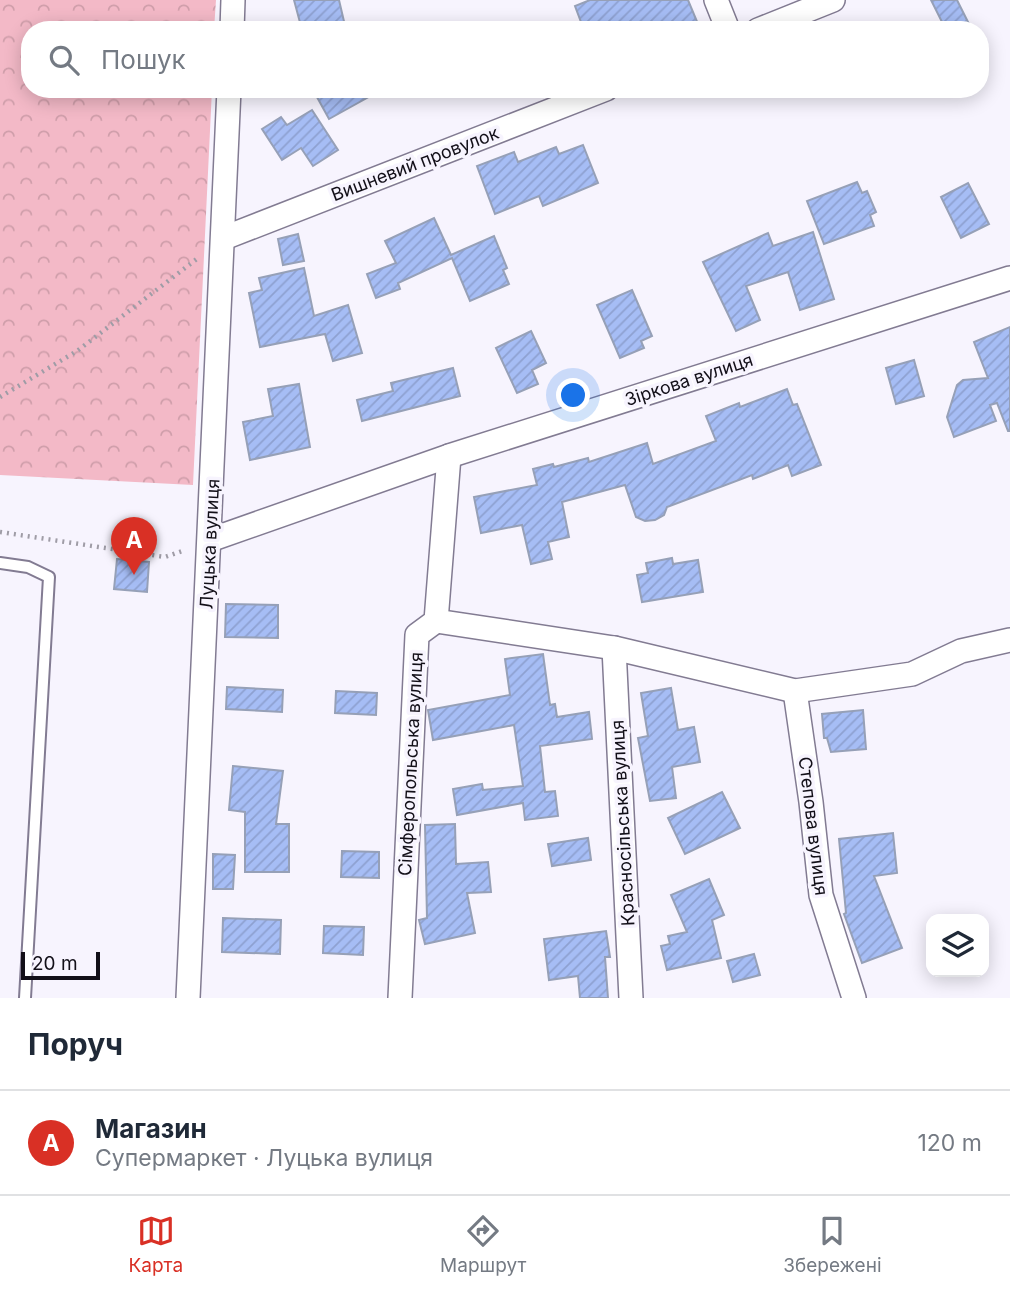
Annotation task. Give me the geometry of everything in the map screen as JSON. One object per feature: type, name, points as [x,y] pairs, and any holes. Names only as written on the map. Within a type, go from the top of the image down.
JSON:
[{"type":"street","points":[[232,21],[233,0]]},
{"type":"street","points":[[716,0],[724,21]]},
{"type":"street","points":[[780,21],[833,0]]},
{"type":"street","name":"Луцька вулиця","points":[[188,998],[229,98]]},
{"type":"street","name":"Вишневий провулок","points":[[224,238],[583,98]]},
{"type":"street","name":"Зіркова вулиця","points":[[210,540],[449,456],[1010,278]]},
{"type":"street","points":[[449,456],[436,621],[614,648],[795,691],[912,674],[961,651],[1010,640]]},
{"type":"street","name":"Сімферопольська вулиця","points":[[400,998],[417,635],[436,621]]},
{"type":"street","name":"Красносільська вулиця","points":[[614,648],[631,998]]},
{"type":"street","name":"Степова вулиця","points":[[795,691],[821,895],[854,998]]},
{"type":"lane","points":[[0,563],[28,567],[49,577],[25,998]]},
{"type":"path","points":[[0,397],[77,351],[224,238]]},
{"type":"path","points":[[0,532],[165,557],[210,540]]},
{"type":"green space","points":[[0,0],[216,0],[215,21],[21,21],[21,98],[212,98],[193,485],[0,475]]},
{"type":"building","points":[[294,0],[339,0],[344,21],[300,21]]},
{"type":"building","points":[[590,0],[688,0],[697,21],[581,21],[575,6]]},
{"type":"building","points":[[931,0],[957,0],[968,21],[942,21]]},
{"type":"building","points":[[318,98],[367,98],[329,119]]},
{"type":"building","points":[[312,110],[338,150],[313,166],[301,148],[282,160],[262,129],[281,117],[287,125]]},
{"type":"building","points":[[583,145],[598,183],[543,206],[539,196],[495,214],[477,166],[514,152],[518,162],[556,147],[559,154]]},
{"type":"building","points":[[857,182],[862,193],[867,191],[876,212],[870,215],[874,226],[824,244],[807,201]]},
{"type":"building","points":[[968,183],[989,224],[961,238],[941,197]]},
{"type":"building","points":[[434,218],[451,255],[494,236],[507,268],[503,270],[509,284],[470,301],[452,258],[398,283],[400,289],[376,298],[367,274],[396,263],[385,241]]},
{"type":"building","points":[[813,232],[834,299],[800,310],[788,272],[746,286],[760,320],[736,331],[703,262],[768,233],[773,246]]},
{"type":"building","points":[[298,234],[304,261],[283,265],[278,239]]},
{"type":"building","points":[[304,268],[314,316],[348,305],[362,353],[333,361],[325,334],[260,347],[249,293],[262,290],[259,278]]},
{"type":"building","points":[[632,290],[652,336],[641,341],[644,348],[620,358],[597,305]]},
{"type":"building","points":[[1010,327],[1010,431],[997,403],[990,405],[996,421],[954,437],[947,417],[957,385],[963,380],[988,378],[974,342]]},
{"type":"building","points":[[531,331],[546,363],[532,370],[538,384],[517,393],[496,348]]},
{"type":"building","points":[[914,360],[924,396],[896,404],[886,368]]},
{"type":"building","points":[[453,368],[460,396],[362,421],[357,400],[393,391],[391,383]]},
{"type":"building","points":[[299,384],[310,447],[250,460],[243,422],[273,416],[268,389]]},
{"type":"building","points":[[787,389],[793,405],[797,404],[821,465],[792,476],[788,465],[753,479],[752,475],[667,507],[664,515],[655,520],[645,521],[636,517],[625,485],[562,502],[569,537],[548,542],[552,559],[531,564],[522,525],[481,533],[474,497],[537,485],[533,469],[553,464],[554,467],[588,458],[589,462],[647,443],[653,464],[716,441],[706,416],[739,403],[740,407]]},
{"type":"building","points":[[672,558],[673,564],[698,560],[703,592],[642,602],[637,575],[648,573],[646,563]]},
{"type":"building","points":[[117,559],[149,562],[147,592],[114,589]]},
{"type":"building","points":[[226,604],[278,605],[278,638],[225,637]]},
{"type":"building","points":[[543,654],[550,705],[555,704],[557,717],[589,712],[592,739],[540,746],[545,792],[555,791],[558,816],[525,820],[523,803],[457,815],[453,789],[482,784],[483,790],[523,786],[514,725],[433,740],[428,710],[510,695],[505,659]]},
{"type":"building","points":[[227,687],[283,690],[282,712],[226,709]]},
{"type":"building","points":[[671,688],[678,730],[694,727],[700,762],[672,767],[676,798],[650,801],[638,738],[648,736],[641,693]]},
{"type":"building","points":[[336,691],[377,693],[376,715],[335,713]]},
{"type":"building","points":[[863,710],[866,749],[831,752],[827,738],[824,738],[822,714]]},
{"type":"building","points":[[233,766],[283,771],[276,824],[289,824],[289,872],[245,872],[245,812],[229,810]]},
{"type":"building","points":[[722,792],[740,828],[685,854],[668,818]]},
{"type":"building","points":[[455,824],[456,864],[488,862],[491,892],[467,893],[475,933],[425,944],[419,920],[427,918],[425,825]]},
{"type":"building","points":[[893,833],[897,873],[874,876],[902,948],[862,963],[844,914],[839,839]]},
{"type":"building","points":[[588,838],[591,860],[552,866],[548,844]]},
{"type":"building","points":[[342,851],[379,852],[379,878],[341,877]]},
{"type":"building","points":[[213,854],[235,855],[233,889],[213,889]]},
{"type":"building","points":[[709,879],[724,915],[712,920],[721,958],[667,970],[661,946],[670,944],[668,936],[687,932],[671,895]]},
{"type":"building","points":[[223,918],[281,920],[280,954],[222,952]]},
{"type":"building","points":[[324,926],[364,927],[363,955],[323,953]]},
{"type":"building","points":[[606,931],[610,957],[605,957],[608,998],[580,998],[578,976],[549,980],[544,939]]},
{"type":"building","points":[[754,954],[760,975],[733,982],[727,961]]},
{"type":"place","name":"Магазин","points":[[134,575]]}]
